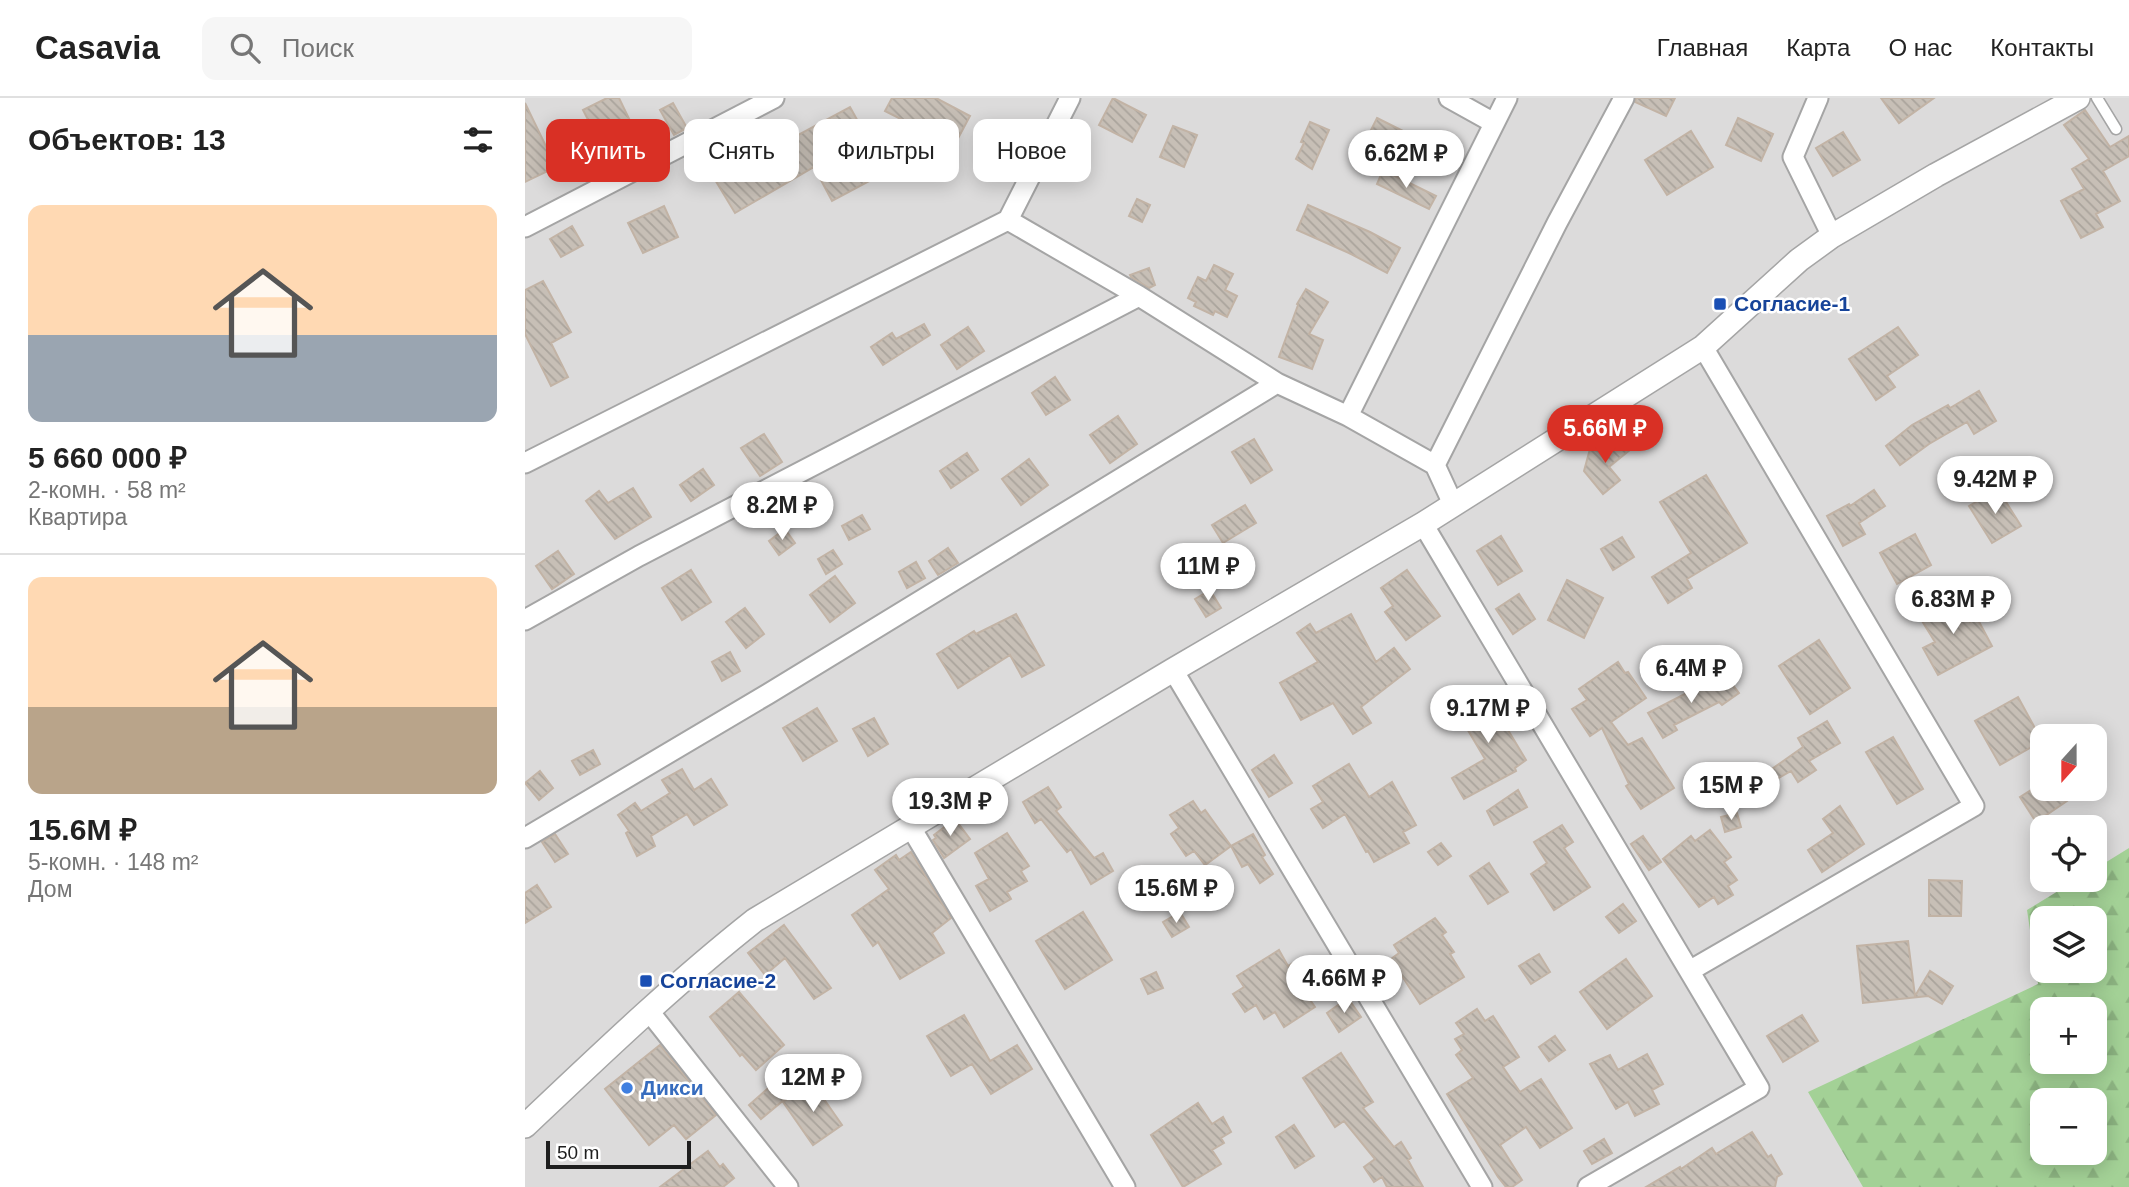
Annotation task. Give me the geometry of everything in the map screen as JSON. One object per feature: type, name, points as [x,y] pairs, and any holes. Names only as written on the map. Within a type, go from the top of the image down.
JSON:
[{"type":"street","points":[[525,227],[774,98]]},
{"type":"street","points":[[525,463],[1008,220],[1070,98]]},
{"type":"street","points":[[1449,98],[1494,123]]},
{"type":"street","points":[[1347,416],[1507,98]]},
{"type":"street","points":[[1435,465],[1624,98]]},
{"type":"street","points":[[1818,98],[1793,157],[1832,236]]},
{"type":"street","points":[[525,1126],[700,963],[755,920],[1423,524],[1703,347],[1799,260],[1832,236],[1936,174],[2078,98]]},
{"type":"street","points":[[1008,220],[1139,296],[1277,383],[1347,416],[1435,465],[1453,504]]},
{"type":"street","points":[[525,621],[639,556],[1139,296]]},
{"type":"street","points":[[1691,970],[1974,806],[1703,347]]},
{"type":"street","points":[[525,838],[697,737],[1277,383]]},
{"type":"street","points":[[1423,524],[1759,1088],[1588,1187]]},
{"type":"street","points":[[1173,670],[1482,1187]]},
{"type":"street","points":[[911,826],[1125,1187]]},
{"type":"street","points":[[648,1010],[788,1187]]},
{"type":"lane","points":[[2097,98],[2116,129]]},
{"type":"shaded area","points":[[525,98],[2129,98],[2129,941],[2101,997],[2030,997],[2030,1074],[2042,1074],[2042,1088],[2030,1088],[2030,1165],[2046,1165],[2053,1187],[525,1187]]},
{"type":"green space","points":[[2129,848],[2129,1187],[1863,1187],[1808,1092],[2038,983],[2107,983],[2107,906],[2034,906],[2056,892],[2107,892],[2107,862]]},
{"type":"green space","points":[[2030,908],[2030,930],[2027,910]]},
{"type":"building","points":[[607,98],[619,98],[629,119],[588,119],[583,110]]},
{"type":"building","points":[[892,98],[936,98],[970,116],[959,137],[959,119],[901,119],[885,111]]},
{"type":"building","points":[[1113,98],[1146,115],[1132,142],[1099,125]]},
{"type":"building","points":[[1636,98],[1675,98],[1666,116],[1635,102]]},
{"type":"building","points":[[1881,98],[1934,98],[1899,123]]},
{"type":"building","points":[[525,103],[546,146],[546,172],[525,182]]},
{"type":"building","points":[[673,103],[684,123],[684,130],[674,135],[670,128],[670,119],[665,119],[660,110]]},
{"type":"building","points":[[850,107],[857,119],[828,119]]},
{"type":"building","points":[[2085,110],[2110,147],[2129,136],[2129,156],[2103,171],[2120,201],[2096,214],[2103,227],[2081,238],[2061,201],[2084,189],[2072,169],[2089,159],[2064,125]]},
{"type":"building","points":[[1377,118],[1403,131],[1387,163],[1361,150]]},
{"type":"building","points":[[1738,118],[1773,134],[1761,161],[1726,145]]},
{"type":"building","points":[[1310,122],[1329,130],[1312,169],[1296,159]]},
{"type":"building","points":[[1173,126],[1197,135],[1184,167],[1160,157]]},
{"type":"building","points":[[813,127],[813,168],[799,176],[799,135]]},
{"type":"building","points":[[1691,131],[1713,167],[1667,195],[1645,160]]},
{"type":"building","points":[[1843,132],[1860,160],[1833,176],[1816,148]]},
{"type":"building","points":[[1383,170],[1436,196],[1429,209],[1377,184]]},
{"type":"building","points":[[716,182],[788,182],[735,213]]},
{"type":"building","points":[[822,182],[867,182],[832,201]]},
{"type":"building","points":[[1137,199],[1150,205],[1142,222],[1129,216]]},
{"type":"building","points":[[1308,205],[1400,248],[1387,273],[1297,230]]},
{"type":"building","points":[[664,206],[678,237],[643,253],[628,223]]},
{"type":"building","points":[[572,226],[583,245],[561,257],[550,239]]},
{"type":"building","points":[[1214,265],[1233,274],[1225,290],[1237,296],[1227,317],[1215,311],[1213,315],[1194,306],[1196,302],[1188,298],[1198,277],[1206,281]]},
{"type":"building","points":[[1149,268],[1155,285],[1149,288],[1130,275]]},
{"type":"building","points":[[543,281],[571,332],[551,343],[568,377],[551,386],[525,334],[525,290]]},
{"type":"building","points":[[1306,289],[1328,302],[1309,334],[1323,340],[1312,369],[1279,357],[1297,304]]},
{"type":"building","points":[[924,324],[930,335],[883,365],[871,347],[892,333],[896,339]]},
{"type":"building","points":[[968,327],[984,351],[957,369],[941,345]]},
{"type":"building","points":[[1898,327],[1918,355],[1887,376],[1895,387],[1876,400],[1849,359]]},
{"type":"building","points":[[1055,377],[1070,400],[1046,415],[1032,393]]},
{"type":"building","points":[[1979,391],[1996,421],[1974,434],[1967,422],[1900,465],[1886,446],[1912,425]]},
{"type":"building","points":[[1118,416],[1137,444],[1110,463],[1090,435]]},
{"type":"building","points":[[764,434],[782,462],[760,476],[741,448]]},
{"type":"building","points":[[1621,436],[1631,449],[1609,467],[1620,480],[1603,494],[1584,471],[1590,449],[1601,452]]},
{"type":"building","points":[[1254,439],[1272,470],[1251,483],[1232,452]]},
{"type":"building","points":[[967,453],[978,470],[951,488],[940,471]]},
{"type":"building","points":[[1029,459],[1048,485],[1021,505],[1002,479]]},
{"type":"building","points":[[703,469],[714,485],[691,501],[680,485]]},
{"type":"building","points":[[1706,475],[1747,543],[1687,579],[1692,588],[1668,603],[1652,577],[1691,553],[1660,502]]},
{"type":"building","points":[[633,488],[651,517],[615,539],[586,501],[599,491],[608,503]]},
{"type":"building","points":[[1998,489],[2021,526],[1992,543],[1969,506]]},
{"type":"building","points":[[1874,490],[1885,506],[1859,523],[1865,534],[1843,546],[1827,516],[1849,504],[1850,506]]},
{"type":"building","points":[[1245,505],[1256,523],[1223,543],[1212,525]]},
{"type":"building","points":[[862,515],[870,529],[849,540],[842,526]]},
{"type":"building","points":[[785,529],[795,543],[779,555],[769,541]]},
{"type":"building","points":[[1915,534],[1931,565],[1897,584],[1880,553]]},
{"type":"building","points":[[1501,536],[1522,571],[1498,585],[1477,551]]},
{"type":"building","points":[[1622,537],[1634,557],[1613,570],[1601,549]]},
{"type":"building","points":[[948,548],[958,563],[938,575],[929,561]]},
{"type":"building","points":[[833,550],[842,564],[826,574],[818,559]]},
{"type":"building","points":[[558,551],[574,574],[552,589],[536,566]]},
{"type":"building","points":[[916,562],[925,578],[907,588],[899,572]]},
{"type":"building","points":[[691,570],[711,602],[682,620],[662,588]]},
{"type":"building","points":[[1407,570],[1440,616],[1406,640],[1385,612],[1393,606],[1381,588]]},
{"type":"building","points":[[835,576],[855,603],[830,622],[810,595]]},
{"type":"building","points":[[1567,580],[1603,598],[1584,638],[1548,620]]},
{"type":"building","points":[[1210,590],[1221,608],[1206,617],[1195,599]]},
{"type":"building","points":[[1519,594],[1535,619],[1513,634],[1496,609]]},
{"type":"building","points":[[1954,596],[1970,622],[1977,618],[1992,646],[1938,675],[1923,648],[1935,642],[1919,616]]},
{"type":"building","points":[[745,608],[764,634],[746,648],[726,622]]},
{"type":"building","points":[[1016,614],[1044,665],[1022,677],[1010,655],[958,688],[937,654],[974,631],[976,634]]},
{"type":"building","points":[[1351,614],[1376,662],[1394,648],[1410,669],[1361,707],[1371,723],[1353,734],[1333,703],[1301,720],[1280,683],[1318,662],[1297,633],[1310,624],[1316,633]]},
{"type":"building","points":[[1819,640],[1850,688],[1810,714],[1779,666]]},
{"type":"building","points":[[730,652],[740,671],[722,681],[712,662]]},
{"type":"building","points":[[1618,662],[1646,698],[1611,722],[1628,745],[1642,738],[1674,788],[1641,809],[1626,786],[1629,784],[1602,728],[1590,736],[1572,709],[1587,700],[1579,689]]},
{"type":"building","points":[[1726,676],[1739,693],[1722,705],[1719,702],[1674,725],[1677,730],[1663,738],[1648,713],[1708,682],[1712,687]]},
{"type":"building","points":[[1491,689],[1513,727],[1508,730],[1526,760],[1515,768],[1516,771],[1464,799],[1452,778],[1485,759],[1456,710]]},
{"type":"building","points":[[2018,697],[2033,724],[2030,724],[2030,748],[2000,765],[1975,721]]},
{"type":"building","points":[[817,708],[837,741],[803,761],[783,728]]},
{"type":"building","points":[[874,718],[888,744],[868,756],[853,729]]},
{"type":"building","points":[[1827,721],[1840,743],[1809,761],[1816,770],[1798,782],[1791,771],[1775,780],[1769,771],[1803,747],[1798,738]]},
{"type":"building","points":[[1893,737],[1923,789],[1897,804],[1866,752]]},
{"type":"building","points":[[593,750],[600,764],[580,775],[572,761]]},
{"type":"building","points":[[1274,755],[1292,783],[1269,797],[1252,770]]},
{"type":"building","points":[[1349,764],[1369,797],[1392,782],[1416,825],[1403,832],[1409,843],[1374,862],[1345,814],[1323,828],[1311,809],[1323,802],[1313,786]]},
{"type":"building","points":[[682,769],[694,790],[711,779],[727,805],[694,825],[687,814],[651,836],[655,846],[637,856],[626,833],[629,831],[618,815],[635,803],[641,811],[670,793],[662,780]]},
{"type":"building","points":[[540,771],[553,788],[539,800],[525,783]]},
{"type":"building","points":[[1048,787],[1061,807],[1056,811],[1094,858],[1103,853],[1113,871],[1091,884],[1071,849],[1067,852],[1041,819],[1035,823],[1023,802]]},
{"type":"building","points":[[1518,790],[1527,807],[1494,825],[1487,811]]},
{"type":"building","points":[[2030,791],[2030,802],[2066,802],[2046,815],[2032,815],[2020,797]]},
{"type":"building","points":[[1193,801],[1201,813],[1205,810],[1231,846],[1205,865],[1194,851],[1186,856],[1171,834],[1179,828],[1170,815]]},
{"type":"building","points":[[1840,806],[1864,844],[1822,872],[1808,850],[1833,833],[1823,819]]},
{"type":"building","points":[[1737,813],[1741,827],[1725,832],[1721,817]]},
{"type":"building","points":[[955,819],[970,839],[944,858],[933,840],[936,838],[934,835]]},
{"type":"building","points":[[1562,825],[1573,842],[1564,848],[1590,887],[1554,910],[1531,874],[1547,863],[1534,842]]},
{"type":"building","points":[[1710,830],[1731,857],[1724,862],[1737,880],[1728,886],[1733,895],[1718,904],[1714,897],[1699,907],[1663,859],[1691,836],[1695,841]]},
{"type":"building","points":[[1007,833],[1029,866],[1021,871],[1027,881],[1007,892],[1011,899],[990,911],[976,886],[989,879],[975,853]]},
{"type":"building","points":[[555,834],[568,854],[555,862],[542,842]]},
{"type":"building","points":[[1253,834],[1265,855],[1262,857],[1273,874],[1260,883],[1248,864],[1242,867],[1231,846]]},
{"type":"building","points":[[1643,836],[1661,862],[1649,870],[1631,844]]},
{"type":"building","points":[[1441,843],[1451,856],[1438,865],[1428,852]]},
{"type":"building","points":[[911,852],[951,918],[932,933],[944,953],[900,979],[878,942],[873,946],[852,915],[889,889],[875,870],[896,855],[899,860]]},
{"type":"building","points":[[1489,863],[1508,892],[1488,904],[1470,876]]},
{"type":"building","points":[[1929,880],[1962,881],[1961,916],[1929,916]]},
{"type":"building","points":[[537,885],[551,907],[525,923],[525,893]]},
{"type":"building","points":[[1623,904],[1636,921],[1619,933],[1606,917]]},
{"type":"building","points":[[1083,912],[1112,960],[1065,989],[1036,941]]},
{"type":"building","points":[[1180,912],[1189,927],[1172,937],[1163,922]]},
{"type":"building","points":[[1435,918],[1446,932],[1442,935],[1454,952],[1450,954],[1464,977],[1420,1004],[1391,959],[1399,953],[1394,945]]},
{"type":"building","points":[[784,925],[831,988],[814,999],[785,958],[765,975],[748,953]]},
{"type":"building","points":[[1908,941],[1915,996],[1930,971],[1953,986],[1942,1004],[1928,996],[1863,1003],[1857,946]]},
{"type":"building","points":[[1279,950],[1288,966],[1301,958],[1313,975],[1299,984],[1315,1007],[1284,1027],[1275,1012],[1264,1019],[1256,1005],[1245,1012],[1233,994],[1244,987],[1237,976]]},
{"type":"building","points":[[1539,954],[1550,972],[1531,984],[1519,966]]},
{"type":"building","points":[[1626,959],[1652,996],[1607,1029],[1580,992]]},
{"type":"building","points":[[1156,972],[1163,988],[1148,994],[1141,979]]},
{"type":"building","points":[[739,992],[784,1045],[756,1070],[742,1054],[740,1056],[710,1017]]},
{"type":"building","points":[[1348,998],[1361,1017],[1339,1032],[1327,1013]]},
{"type":"building","points":[[1477,1009],[1485,1021],[1493,1016],[1519,1057],[1503,1067],[1520,1092],[1541,1079],[1572,1128],[1540,1148],[1526,1127],[1500,1145],[1522,1180],[1512,1187],[1506,1187],[1498,1177],[1447,1094],[1473,1078],[1456,1055],[1462,1050],[1455,1039],[1464,1034],[1456,1023]]},
{"type":"building","points":[[964,1015],[990,1061],[1017,1045],[1032,1069],[991,1094],[972,1064],[951,1076],[927,1036]]},
{"type":"building","points":[[1802,1015],[1818,1041],[1783,1062],[1767,1036]]},
{"type":"building","points":[[1555,1036],[1565,1050],[1549,1061],[1539,1047]]},
{"type":"building","points":[[660,1045],[716,1115],[686,1139],[674,1125],[649,1145],[605,1089]]},
{"type":"building","points":[[1341,1053],[1373,1102],[1363,1108],[1394,1147],[1401,1142],[1423,1187],[1387,1187],[1382,1177],[1374,1182],[1364,1167],[1375,1159],[1344,1121],[1335,1127],[1303,1078]]},
{"type":"building","points":[[1647,1054],[1663,1084],[1652,1090],[1659,1104],[1635,1116],[1628,1102],[1616,1109],[1590,1064],[1610,1055],[1618,1070]]},
{"type":"building","points":[[812,1082],[842,1125],[813,1145],[783,1102]]},
{"type":"building","points":[[773,1084],[785,1099],[761,1119],[749,1105]]},
{"type":"building","points":[[1198,1103],[1212,1124],[1223,1117],[1231,1132],[1221,1138],[1224,1143],[1212,1150],[1221,1164],[1183,1187],[1151,1135]]},
{"type":"building","points":[[1294,1125],[1314,1156],[1295,1168],[1276,1137]]},
{"type":"building","points":[[1752,1132],[1782,1174],[1777,1177],[1775,1187],[1646,1187],[1680,1167],[1681,1169],[1712,1148],[1716,1154]]},
{"type":"building","points":[[1604,1139],[1612,1153],[1592,1164],[1584,1151]]},
{"type":"building","points":[[708,1151],[720,1167],[723,1164],[734,1178],[723,1187],[660,1187]]},
{"type":"place","name":"Согласие-1","points":[[1720,304]]},
{"type":"place","name":"Согласие-2","points":[[646,981]]},
{"type":"place","name":"Дикси","points":[[627,1088]]}]
